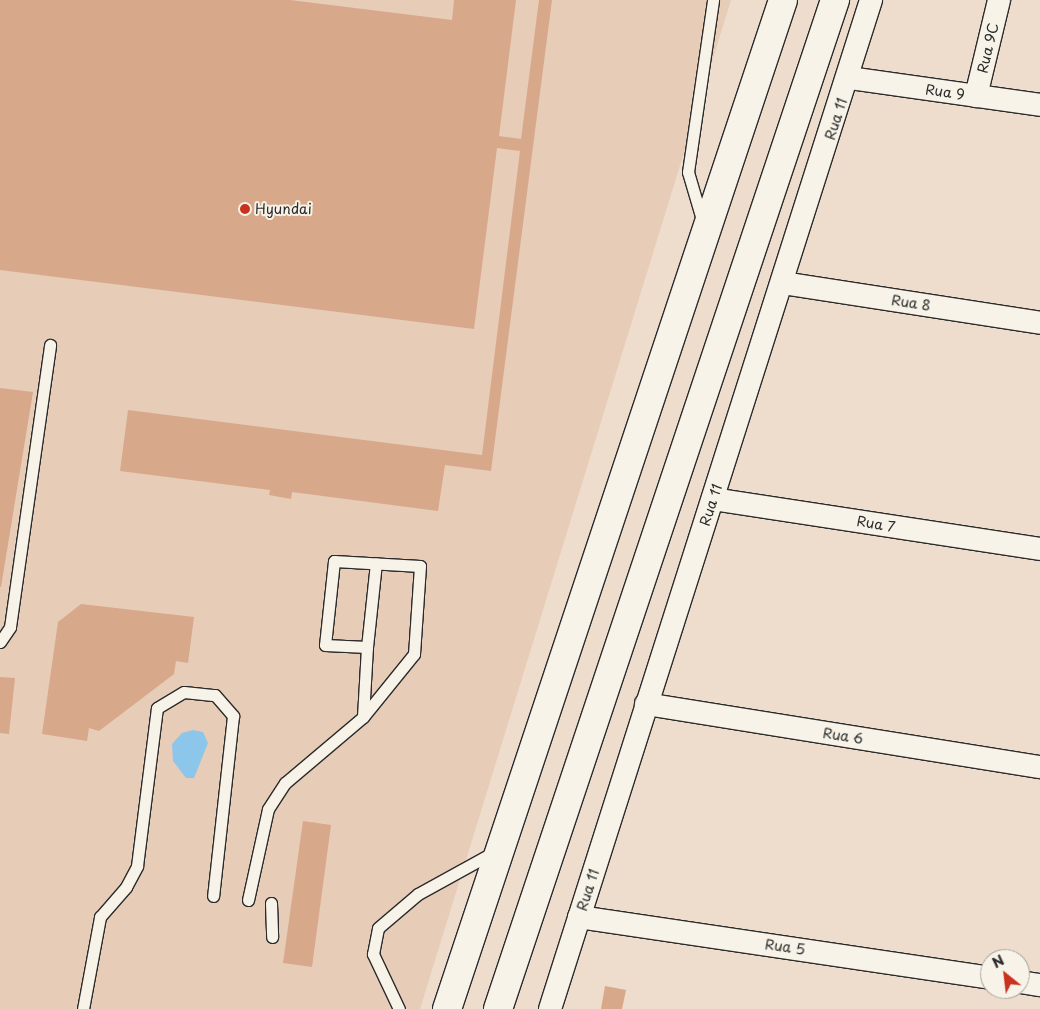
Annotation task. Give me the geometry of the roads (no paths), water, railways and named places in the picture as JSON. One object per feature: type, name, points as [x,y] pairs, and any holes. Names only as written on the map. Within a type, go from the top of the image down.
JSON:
[{"type":"main road","points":[[447,1009],[704,227],[782,0]]},
{"type":"main road","points":[[498,1009],[835,0]]},
{"type":"street","name":"Rua 11","points":[[550,1009],[646,704],[849,78],[871,0]]},
{"type":"street","name":"Rua 9C","points":[[976,96],[999,0]]},
{"type":"street","name":"Rua 9","points":[[849,78],[1040,105]]},
{"type":"street","name":"Rua 8","points":[[783,283],[1040,323]]},
{"type":"street","name":"Rua 7","points":[[713,498],[1040,549]]},
{"type":"street","name":"Rua 6","points":[[646,704],[1040,767]]},
{"type":"street","name":"Rua 5","points":[[579,917],[980,977]]},
{"type":"lane","points":[[704,227],[688,172],[713,0]]},
{"type":"lane","points":[[0,642],[10,627],[50,345]]},
{"type":"lane","points":[[248,900],[268,809],[285,783],[363,717],[414,654],[420,566],[334,561],[324,645],[367,647]]},
{"type":"lane","points":[[363,717],[367,647],[376,563]]},
{"type":"lane","points":[[83,1009],[100,917],[126,887],[137,866],[157,708],[184,692],[215,695],[232,716],[214,896]]},
{"type":"lane","points":[[399,1009],[373,954],[378,928],[418,894],[500,849]]},
{"type":"lane","points":[[271,903],[272,937]]},
{"type":"water","points":[[193,730],[203,732],[208,743],[194,778],[186,778],[173,761],[172,744],[182,733]]},
{"type":"place","name":"Hyundai","points":[[245,209]]}]
